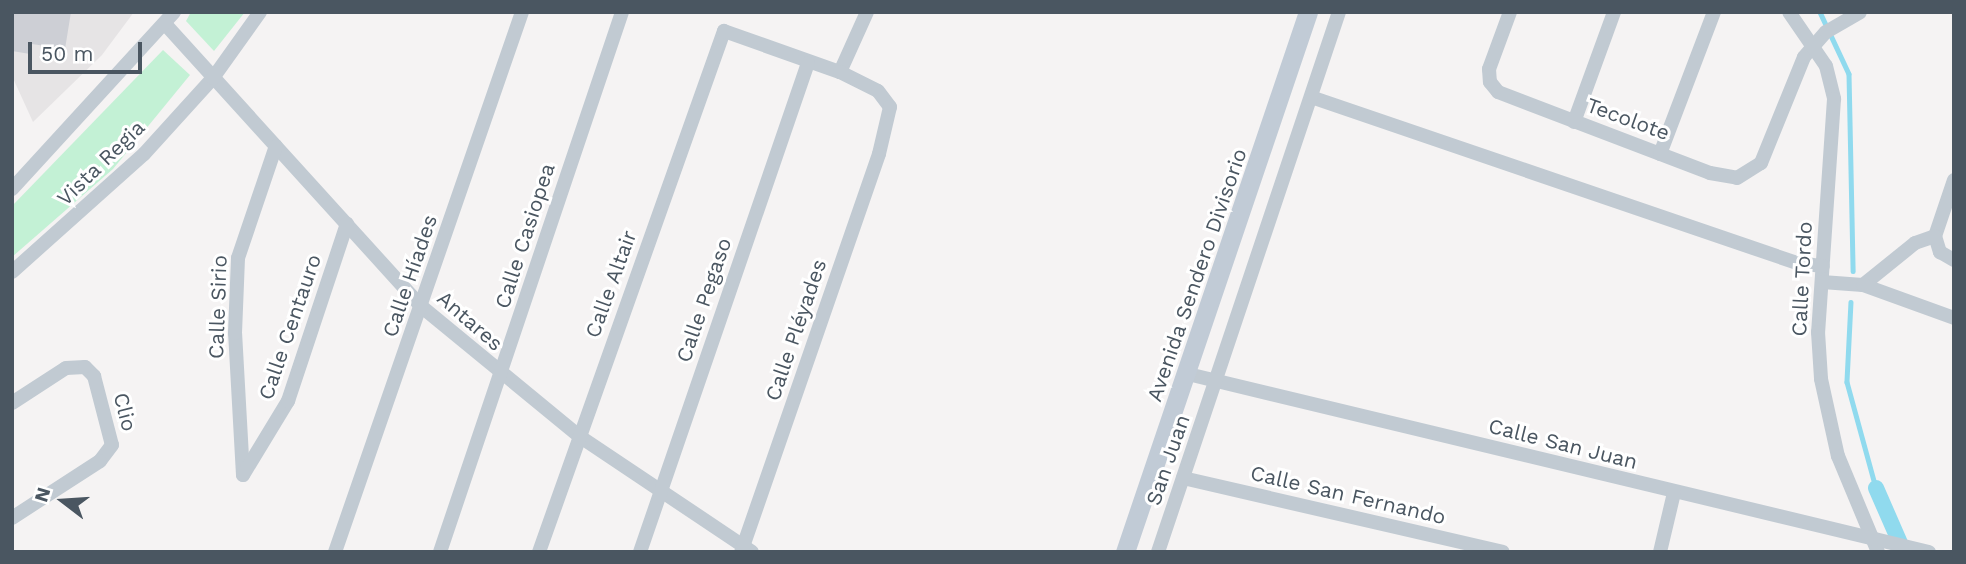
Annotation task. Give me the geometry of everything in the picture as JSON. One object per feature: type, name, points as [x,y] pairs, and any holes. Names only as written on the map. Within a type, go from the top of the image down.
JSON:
[{"type":"street","name":"Vista Regia","points":[[12,272],[144,154],[213,78],[260,12]]},
{"type":"street","name":"Calle Híades","points":[[335,552],[522,12]]},
{"type":"street","name":"Calle Casiopea","points":[[440,552],[622,12]]},
{"type":"street","points":[[808,63],[840,72],[867,12]]},
{"type":"street","name":"Avenida Sendero Divisorio","points":[[1125,552],[1188,374],[1308,12]]},
{"type":"street","points":[[1217,382],[1339,12]]},
{"type":"street","name":"Tecolote","points":[[1510,12],[1490,82],[1516,102],[1727,177],[1757,170],[1798,68],[1815,45]]},
{"type":"street","points":[[1574,122],[1614,12]]},
{"type":"street","points":[[1660,154],[1714,12]]},
{"type":"street","name":"Calle Tordo","points":[[1789,12],[1815,45],[1834,99],[1818,332],[1827,416],[1879,544]]},
{"type":"street","points":[[1815,45],[1826,32],[1860,12]]},
{"type":"street","name":"Vista Regia","points":[[12,189],[170,18],[213,78]]},
{"type":"street","name":"Calle Altair","points":[[539,552],[723,31],[808,63]]},
{"type":"street","name":"Calle Pegaso","points":[[640,552],[808,63]]},
{"type":"street","name":"Calle Pléyades","points":[[745,550],[890,121],[890,107],[878,91],[840,72]]},
{"type":"street","name":"Antares","points":[[213,78],[422,307],[501,375],[579,436],[745,550]]},
{"type":"street","points":[[1311,97],[1797,263],[1823,265]]},
{"type":"street","name":"Calle Sirio","points":[[243,475],[235,333],[239,258],[276,146]]},
{"type":"street","points":[[1954,180],[1935,236],[1940,252],[1954,260]]},
{"type":"street","name":"Calle Centauro","points":[[243,475],[288,401],[347,224]]},
{"type":"street","points":[[1863,285],[1915,243],[1935,236]]},
{"type":"street","points":[[1822,282],[1863,285],[1954,318]]},
{"type":"street","name":"Clio","points":[[12,404],[66,368],[77,365],[90,370],[112,445],[100,461],[12,518]]},
{"type":"street","name":"Calle San Juan","points":[[1188,374],[1879,544],[1926,551]]},
{"type":"street","name":"San Juan","points":[[1158,552],[1217,382]]},
{"type":"street","name":"Calle San Fernando","points":[[1184,478],[1503,552]]},
{"type":"street","points":[[1660,552],[1674,493]]},
{"type":"shaded area","points":[[12,12],[134,12],[102,55],[33,122],[12,76]]},
{"type":"green space","points":[[191,12],[245,12],[214,51],[186,21]]},
{"type":"green space","points":[[163,50],[190,75],[113,169],[12,257],[12,206]]},
{"type":"building","points":[[12,12],[71,12],[65,49],[32,44],[30,54],[12,51]]},
{"type":"waterway","points":[[1820,12],[1849,74],[1853,271]]},
{"type":"waterway","points":[[1851,302],[1847,382],[1876,488]]},
{"type":"waterway","points":[[1876,488],[1904,552]]}]
